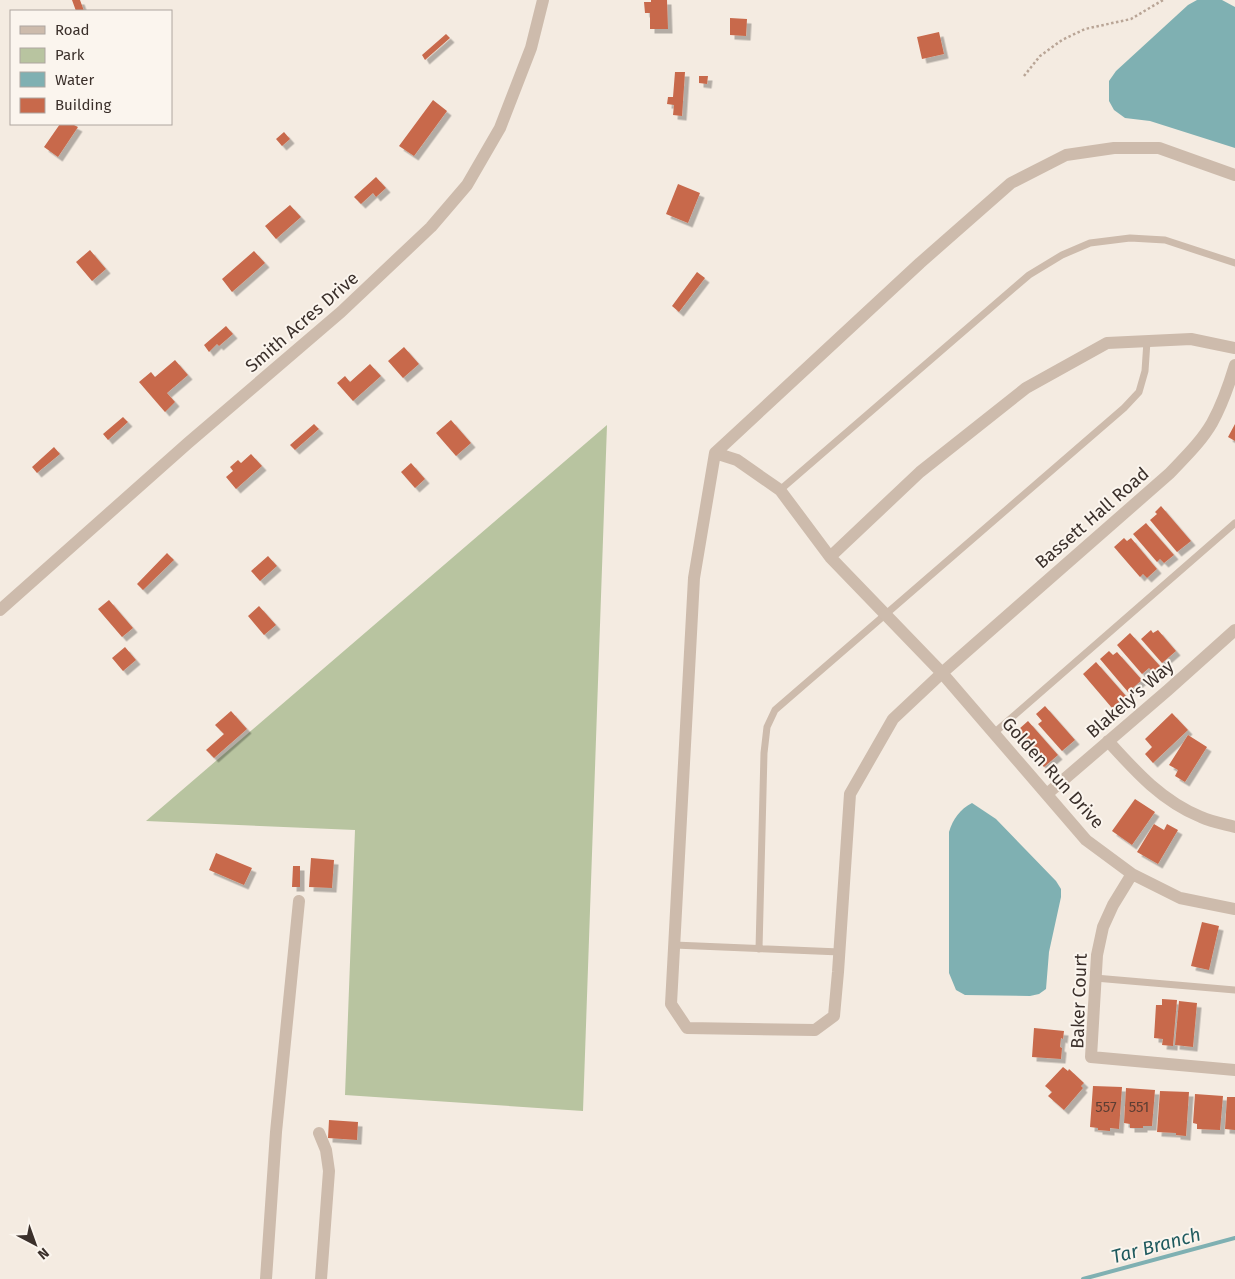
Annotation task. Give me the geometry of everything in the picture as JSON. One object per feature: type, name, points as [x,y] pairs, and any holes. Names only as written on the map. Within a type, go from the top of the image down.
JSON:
[{"type":"street","name":"Smith Acres Drive","points":[[0,610],[188,443],[342,312],[438,220],[467,185],[500,128],[531,48],[543,0]]},
{"type":"street","points":[[674,945],[694,578],[715,452],[920,263],[1010,183],[1066,155],[1114,148],[1159,148],[1235,175]]},
{"type":"street","points":[[830,557],[920,472],[1026,388],[1107,343],[1191,339],[1235,348]]},
{"type":"street","name":"Bassett Hall Road","points":[[674,945],[671,1004],[687,1028],[815,1030],[834,1016],[850,794],[893,719],[942,673],[1170,473],[1195,446],[1212,423],[1227,390],[1235,365]]},
{"type":"street","name":"Golden Run Drive","points":[[715,452],[737,460],[780,490],[830,557],[942,673],[1086,840],[1132,874],[1180,898],[1235,909]]},
{"type":"street","points":[[1230,634],[1235,648]]},
{"type":"street","name":"Blakely's Way","points":[[1047,794],[1230,634]]},
{"type":"street","points":[[1108,741],[1140,777],[1166,799],[1202,818],[1235,827]]},
{"type":"street","name":"Baker Court","points":[[1132,874],[1102,927],[1096,955],[1090,1056],[1235,1070]]},
{"type":"street","points":[[266,1279],[276,1132],[299,902]]},
{"type":"street","points":[[319,1132],[326,1150],[329,1171],[321,1279]]},
{"type":"lane","points":[[780,490],[1029,275],[1062,255],[1090,243],[1130,238],[1165,240],[1235,263]]},
{"type":"lane","points":[[759,949],[764,753],[767,726],[775,710],[1129,402],[1139,392],[1143,378],[1147,341]]},
{"type":"lane","points":[[994,733],[1235,523]]},
{"type":"lane","points":[[674,945],[840,952]]},
{"type":"lane","points":[[1095,978],[1235,990]]},
{"type":"path","points":[[1024,76],[1040,56],[1062,40],[1085,30],[1131,19],[1164,0]]},
{"type":"green space","points":[[607,425],[583,1111],[345,1095],[355,830],[146,821]]},
{"type":"water","points":[[1197,0],[1222,0],[1235,7],[1235,148],[1150,121],[1125,118],[1114,110],[1109,101],[1109,81],[1116,71],[1188,5]]},
{"type":"water","points":[[972,803],[996,819],[1056,881],[1061,889],[1049,952],[1046,989],[1039,994],[1030,996],[965,995],[956,990],[949,973],[949,832],[958,815]]},
{"type":"building","points":[[72,0],[80,0],[84,10],[76,10]]},
{"type":"building","points":[[651,0],[667,0],[668,29],[650,29],[650,13],[645,13],[644,2],[651,2]]},
{"type":"building","points":[[730,18],[747,19],[746,36],[730,35]]},
{"type":"building","points":[[939,32],[944,54],[922,59],[917,37]]},
{"type":"building","points":[[446,34],[450,38],[425,60],[422,55]]},
{"type":"building","points":[[675,72],[685,72],[682,116],[673,115],[674,105],[667,104],[668,97],[673,97]]},
{"type":"building","points":[[699,76],[708,76],[707,84],[699,83]]},
{"type":"building","points":[[433,100],[447,111],[414,156],[399,146]]},
{"type":"building","points":[[59,125],[74,125],[78,127],[58,157],[44,147]]},
{"type":"building","points":[[284,132],[290,139],[282,146],[276,139]]},
{"type":"building","points":[[376,177],[386,188],[376,197],[373,193],[361,204],[354,197]]},
{"type":"building","points":[[678,184],[700,193],[688,223],[666,214]]},
{"type":"building","points":[[290,205],[301,217],[276,239],[265,226]]},
{"type":"building","points":[[90,250],[106,269],[92,281],[76,262]]},
{"type":"building","points":[[254,251],[265,263],[232,292],[222,279]]},
{"type":"building","points":[[697,272],[705,278],[679,312],[672,306]]},
{"type":"building","points":[[226,326],[233,334],[219,346],[217,344],[209,352],[204,345]]},
{"type":"building","points":[[404,347],[419,364],[403,378],[388,361]]},
{"type":"building","points":[[175,360],[188,375],[167,393],[175,402],[165,412],[139,382],[151,372],[155,377]]},
{"type":"building","points":[[370,364],[381,376],[353,401],[337,383],[345,376],[350,382]]},
{"type":"building","points":[[123,417],[128,422],[108,440],[103,434]]},
{"type":"building","points":[[451,420],[471,443],[456,456],[436,433]]},
{"type":"building","points":[[314,424],[319,429],[295,450],[290,445]]},
{"type":"building","points":[[1235,424],[1235,441],[1228,437]]},
{"type":"building","points":[[54,447],[60,454],[37,473],[32,467]]},
{"type":"building","points":[[251,454],[262,466],[236,489],[226,477],[233,471],[230,467],[238,460],[241,463]]},
{"type":"building","points":[[411,463],[425,479],[415,488],[401,472]]},
{"type":"building","points":[[1161,506],[1191,541],[1177,552],[1150,520],[1157,514],[1155,512]]},
{"type":"building","points":[[1146,523],[1174,555],[1164,563],[1160,559],[1157,562],[1133,534]]},
{"type":"building","points":[[1124,538],[1127,541],[1131,538],[1157,569],[1147,578],[1143,574],[1140,577],[1114,547]]},
{"type":"building","points":[[167,553],[174,560],[143,590],[137,584]]},
{"type":"building","points":[[268,556],[277,566],[260,581],[251,571]]},
{"type":"building","points":[[109,600],[133,628],[122,637],[98,609]]},
{"type":"building","points":[[259,606],[276,625],[264,635],[248,616]]},
{"type":"building","points":[[1151,630],[1153,633],[1158,630],[1176,651],[1162,663],[1141,639]]},
{"type":"building","points":[[1130,633],[1160,666],[1153,672],[1149,668],[1142,674],[1117,645]]},
{"type":"building","points":[[125,647],[136,660],[123,671],[112,658]]},
{"type":"building","points":[[1109,651],[1113,655],[1117,652],[1142,680],[1128,692],[1100,659]]},
{"type":"building","points":[[1096,662],[1126,696],[1112,708],[1083,674]]},
{"type":"building","points":[[1045,706],[1075,740],[1062,751],[1038,724],[1042,721],[1036,714]]},
{"type":"building","points":[[231,711],[247,729],[214,758],[206,750],[224,734],[215,725]]},
{"type":"building","points":[[1172,713],[1188,730],[1153,763],[1145,754],[1152,747],[1145,739]]},
{"type":"building","points":[[1028,721],[1058,755],[1044,767],[1018,737],[1022,733],[1019,729]]},
{"type":"building","points":[[1188,735],[1207,747],[1185,782],[1175,776],[1178,770],[1169,765]]},
{"type":"building","points":[[1135,799],[1155,812],[1132,845],[1112,831]]},
{"type":"building","points":[[1154,824],[1164,830],[1167,824],[1178,830],[1158,864],[1137,852]]},
{"type":"building","points":[[216,853],[252,868],[244,885],[209,870]]},
{"type":"building","points":[[311,858],[334,860],[332,888],[309,887]]},
{"type":"building","points":[[293,866],[300,866],[300,887],[292,887]]},
{"type":"building","points":[[1202,922],[1219,926],[1209,970],[1191,966]]},
{"type":"building","points":[[1162,999],[1177,1000],[1173,1046],[1162,1045],[1163,1039],[1154,1038],[1156,1005],[1162,1005]]},
{"type":"building","points":[[1179,1001],[1197,1003],[1193,1047],[1175,1045]]},
{"type":"building","points":[[1034,1028],[1064,1031],[1060,1047],[1062,1048],[1061,1059],[1032,1057]]},
{"type":"building","points":[[1063,1067],[1068,1071],[1069,1069],[1084,1083],[1081,1086],[1083,1088],[1064,1110],[1048,1096],[1052,1092],[1045,1086]]},
{"type":"building","points":[[1093,1086],[1122,1087],[1119,1129],[1110,1128],[1110,1131],[1090,1127]]},
{"type":"building","points":[[1126,1088],[1155,1090],[1152,1126],[1130,1128],[1130,1124],[1124,1123]]},
{"type":"building","points":[[1160,1091],[1189,1092],[1186,1136],[1176,1135],[1176,1133],[1157,1132]]},
{"type":"building","points":[[1195,1094],[1223,1096],[1220,1130],[1197,1129],[1197,1124],[1193,1123]]},
{"type":"building","points":[[1227,1097],[1235,1097],[1235,1130],[1225,1129]]},
{"type":"building","points":[[329,1120],[358,1122],[357,1140],[328,1138]]},
{"type":"waterway","name":"Tar Branch","points":[[1083,1279],[1235,1238]]}]
